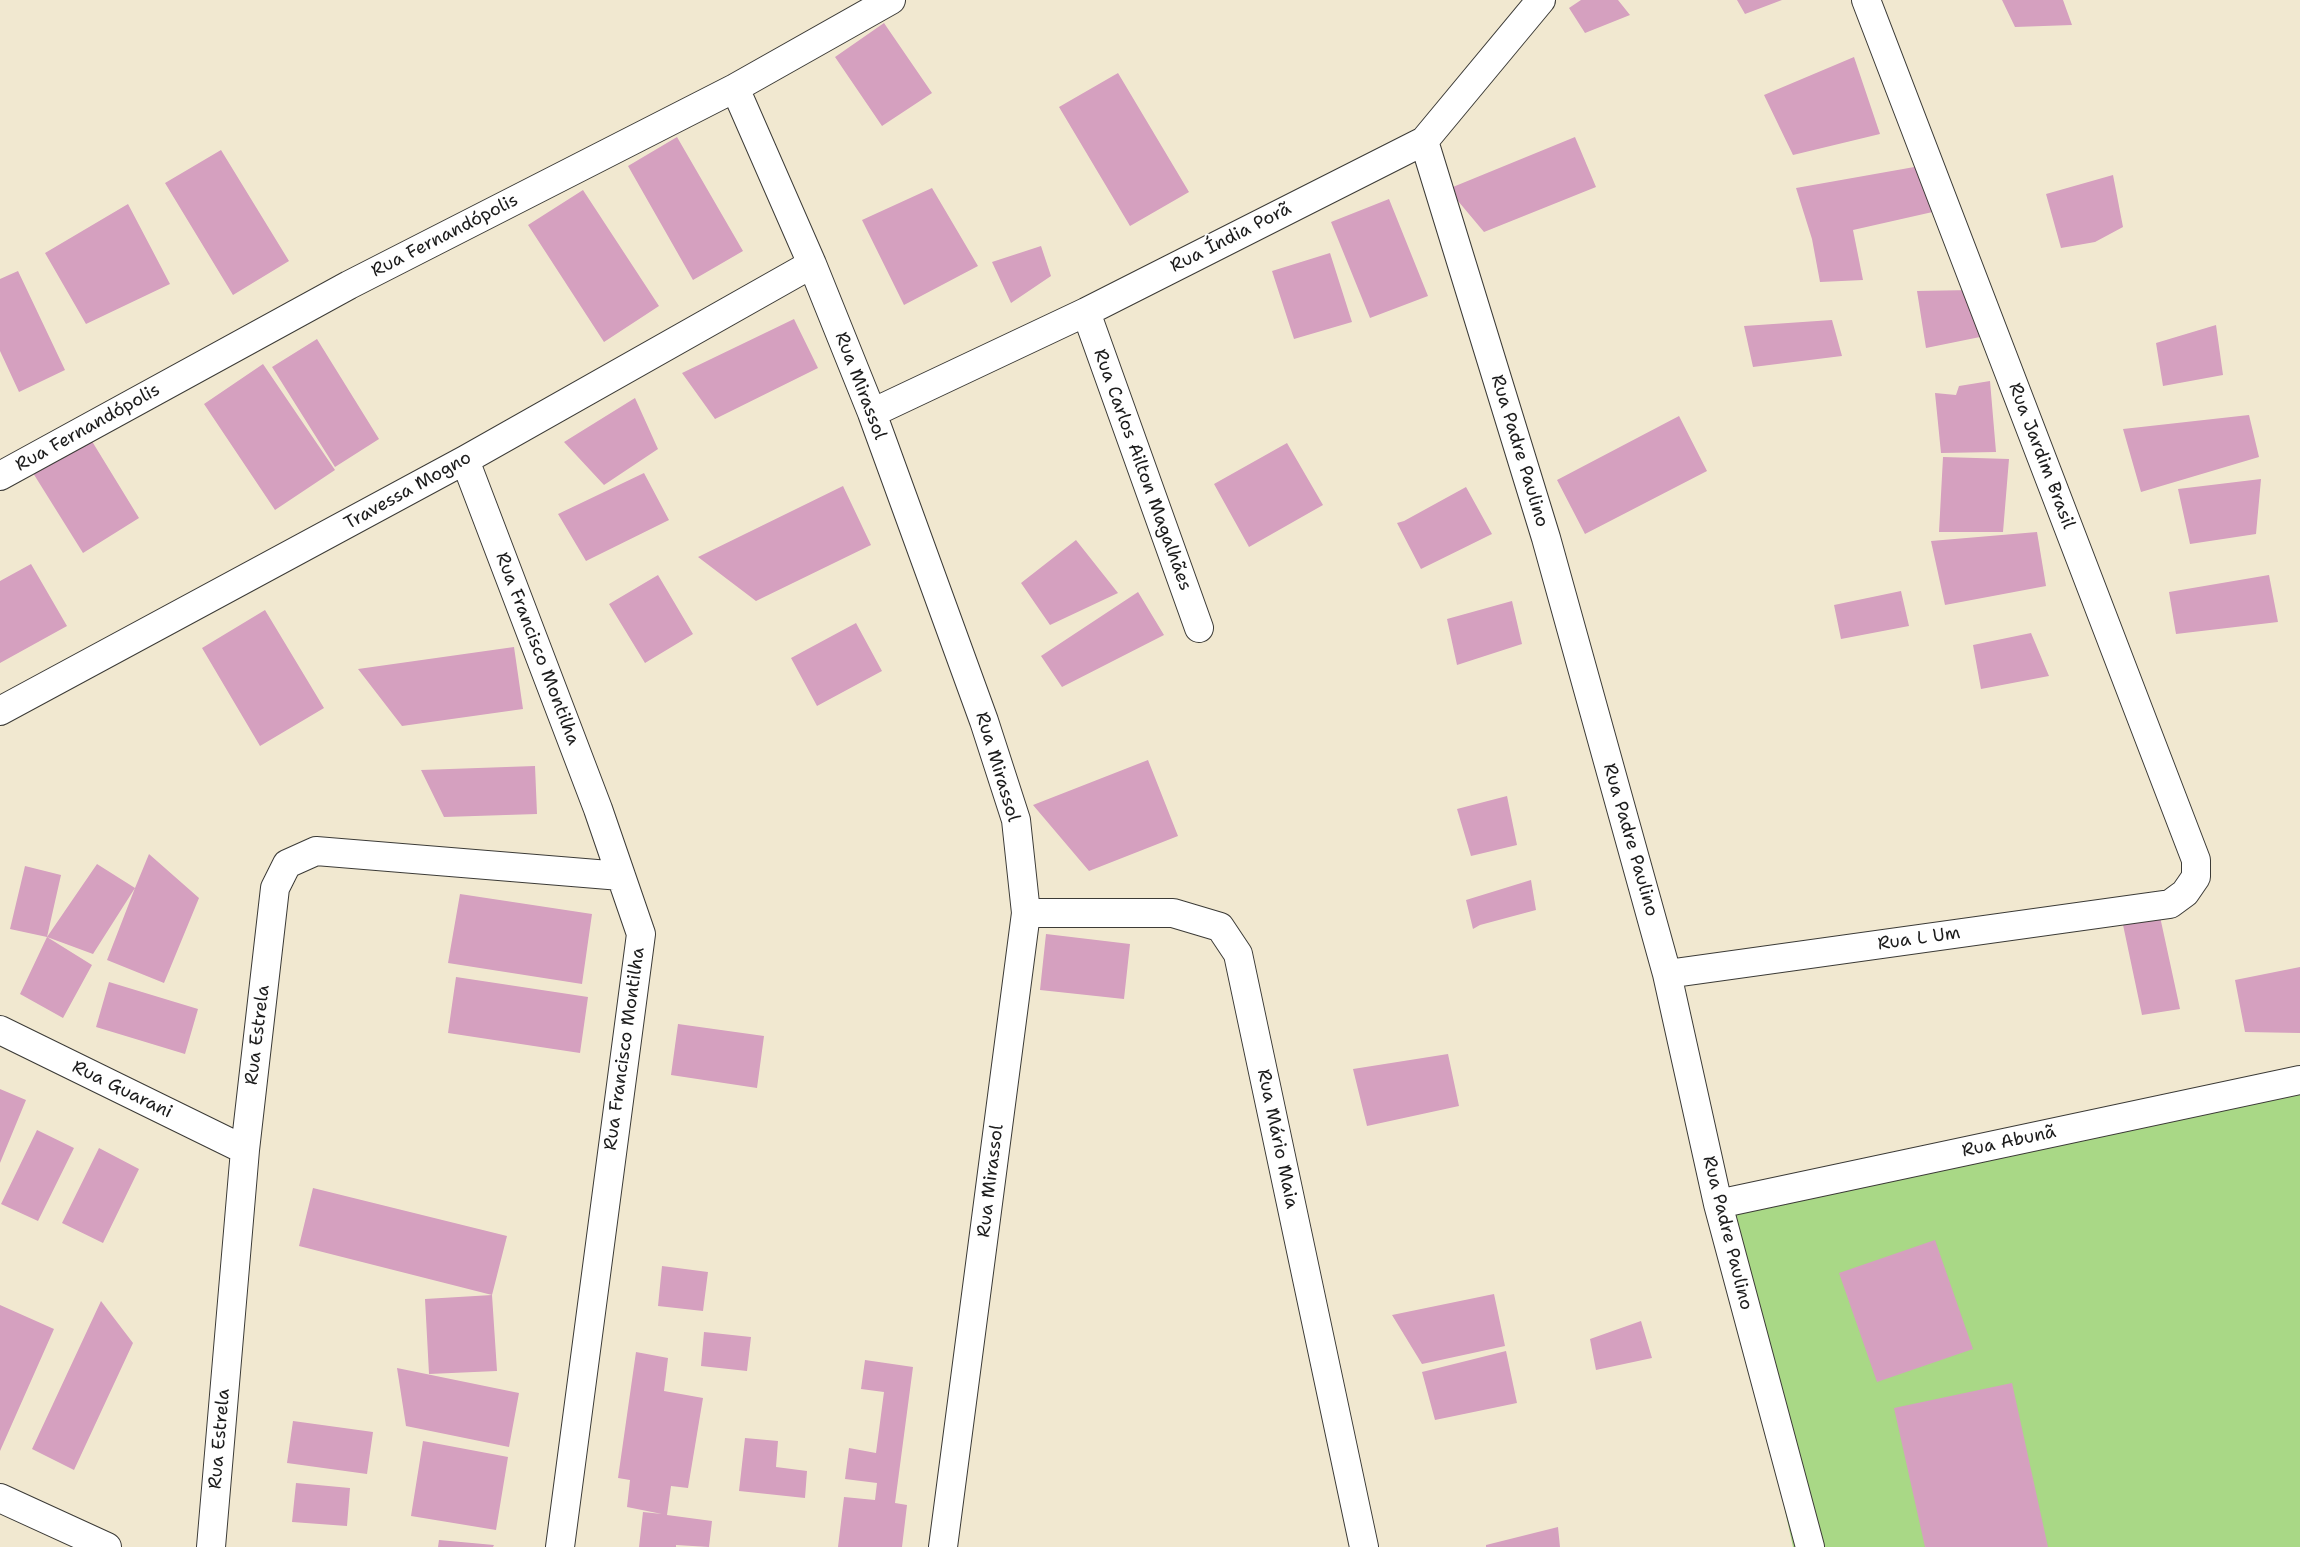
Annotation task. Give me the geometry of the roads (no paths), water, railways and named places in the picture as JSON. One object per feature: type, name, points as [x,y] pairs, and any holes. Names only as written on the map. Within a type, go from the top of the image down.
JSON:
[{"type":"street","name":"Rua Fernandópolis","points":[[0,476],[349,285],[735,88],[891,0]]},
{"type":"street","name":"Rua Índia Porã","points":[[872,414],[1086,312],[1424,140],[1541,0]]},
{"type":"street","name":"Rua Jardim Brasil","points":[[1866,0],[2196,860],[2196,877],[2186,893],[2170,904]]},
{"type":"street","name":"Rua Mirassol","points":[[735,88],[812,264],[872,414],[984,721],[1016,820],[1026,913],[943,1547]]},
{"type":"street","name":"Rua Padre Paulino","points":[[1424,140],[1546,538],[1668,974],[1718,1204],[1810,1547]]},
{"type":"street","name":"Travessa Mogno","points":[[0,711],[465,460],[812,264]]},
{"type":"street","name":"Rua Carlos Ailton Magalhães","points":[[1086,312],[1199,628]]},
{"type":"street","name":"Rua Francisco Montilha","points":[[465,460],[598,809],[641,934],[560,1547]]},
{"type":"street","name":"Rua Estrela","points":[[211,1547],[245,1150],[275,888],[287,864],[316,851],[621,876]]},
{"type":"street","name":"Rua L Um","points":[[1668,974],[2170,904]]},
{"type":"street","name":"Rua Mário Maia","points":[[1026,913],[1173,913],[1220,927],[1238,954],[1364,1547]]},
{"type":"street","name":"Rua Guarani","points":[[0,1030],[245,1150]]},
{"type":"street","name":"Rua Abunã","points":[[1718,1204],[2300,1080]]},
{"type":"street","points":[[0,1498],[107,1547]]}]
